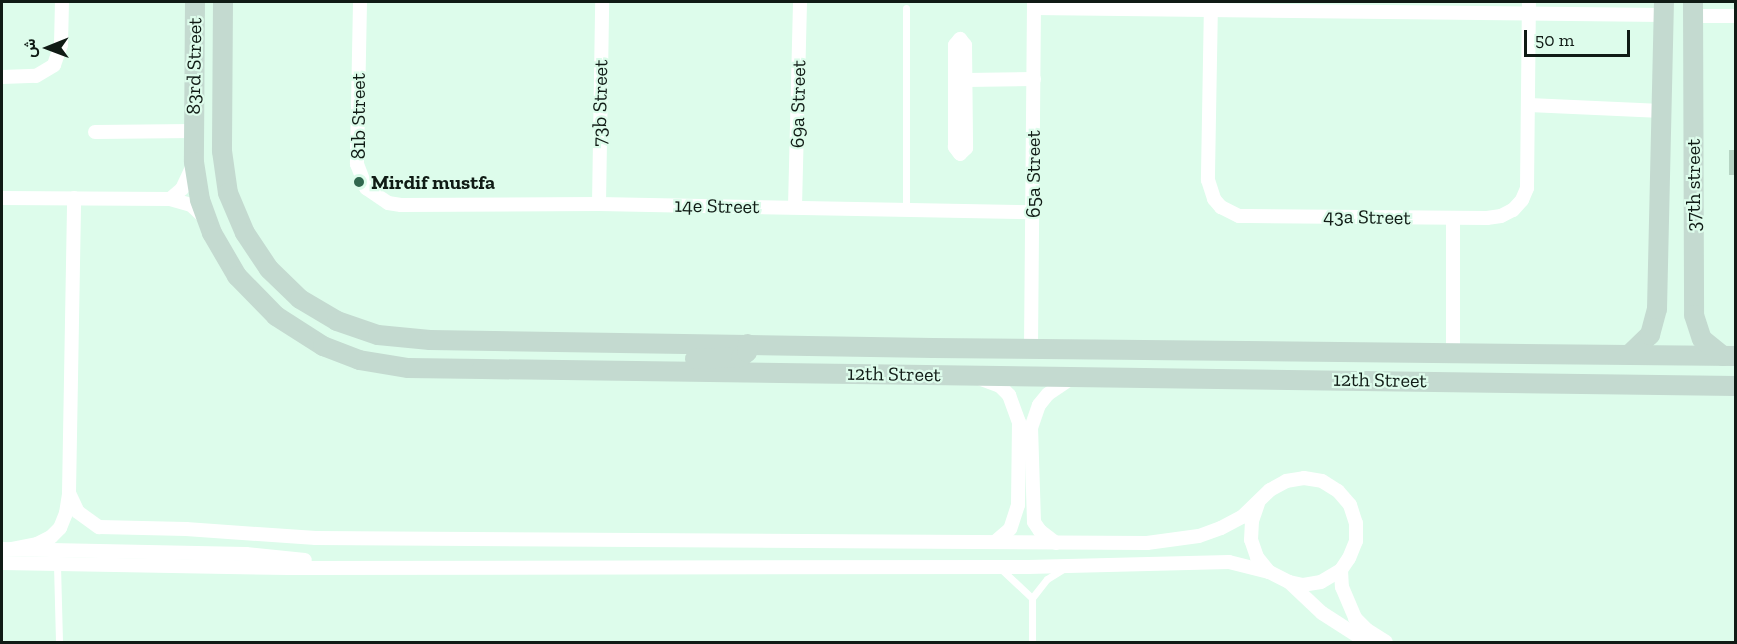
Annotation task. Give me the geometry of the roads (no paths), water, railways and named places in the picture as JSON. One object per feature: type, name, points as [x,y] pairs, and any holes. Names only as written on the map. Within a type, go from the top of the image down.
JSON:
[{"type":"street","points":[[2,77],[36,76],[54,64],[61,45],[62,2]]},
{"type":"street","name":"83rd Street","points":[[193,131],[195,2]]},
{"type":"street","name":"83rd Street","points":[[221,129],[223,2]]},
{"type":"street","name":"81b Street","points":[[360,2],[357,164],[366,188],[376,197],[401,206]]},
{"type":"street","name":"73b Street","points":[[599,204],[602,2]]},
{"type":"street","name":"69a Street","points":[[795,207],[800,2]]},
{"type":"street","points":[[1034,5],[1664,8]]},
{"type":"street","name":"65a Street","points":[[1031,347],[1034,5]]},
{"type":"street","name":"43a Street","points":[[1211,6],[1208,180],[1210,190],[1221,207],[1239,216],[1453,218],[1501,216],[1513,210],[1522,200],[1527,188],[1529,174],[1529,8]]},
{"type":"street","name":"37th street","points":[[1630,354],[1645,342],[1656,318],[1664,8]]},
{"type":"street","points":[[1692,9],[1736,16]]},
{"type":"street","name":"37th street","points":[[1692,9],[1694,315],[1702,339],[1729,356]]},
{"type":"street","points":[[960,39],[965,45],[966,80],[966,148],[960,154],[955,147],[955,45],[960,39]]},
{"type":"street","points":[[966,80],[1034,80]]},
{"type":"street","points":[[1529,105],[1662,111]]},
{"type":"street","name":"12th Street","points":[[221,129],[228,193],[250,243],[284,285],[318,311],[337,321],[378,335],[399,338],[933,348],[1031,347],[1729,356]]},
{"type":"street","points":[[95,132],[193,131]]},
{"type":"street","name":"12th Street","points":[[193,131],[194,162],[205,217],[228,263],[262,304],[307,337],[341,354],[375,364],[408,368],[1736,386]]},
{"type":"street","points":[[170,199],[182,189],[190,177],[194,162]]},
{"type":"street","points":[[2,198],[170,199],[191,205],[205,217]]},
{"type":"street","points":[[6,549],[37,544],[60,528],[66,513],[69,493],[74,198]]},
{"type":"street","name":"14e Street","points":[[401,206],[599,204],[1033,212]]},
{"type":"street","points":[[1453,218],[1453,353]]},
{"type":"street","points":[[664,371],[690,360],[741,357],[747,351],[748,344]]},
{"type":"street","points":[[823,373],[826,362],[830,358],[899,358],[933,348]]},
{"type":"street","points":[[968,375],[987,380],[1004,390],[1015,408],[1019,422],[1017,512],[1010,529],[994,542]]},
{"type":"street","points":[[1056,543],[1040,531],[1034,522],[1031,428],[1034,416],[1043,400],[1075,376]]},
{"type":"street","points":[[2,563],[289,568],[335,566],[1068,567],[1229,562],[1269,572],[1289,582],[1303,585],[1321,582],[1341,570],[1356,541],[1356,523],[1350,505],[1338,491],[1322,481],[1304,478],[1286,481],[1270,490],[1258,504],[1221,528],[1181,539],[1147,543],[375,540],[186,529],[113,529],[99,527],[88,521],[78,512],[69,493]]},
{"type":"street","points":[[1258,504],[1252,521],[1251,540],[1257,557],[1269,572]]},
{"type":"street","points":[[6,549],[246,554],[335,566]]},
{"type":"street","points":[[1341,570],[1344,595],[1355,618],[1367,630],[1386,642]]},
{"type":"street","points":[[1289,582],[1322,613],[1367,642]]},
{"type":"lane","points":[[906,8],[906,209]]},
{"type":"lane","points":[[57,565],[59,642]]},
{"type":"lane","points":[[998,567],[1017,581],[1032,598]]},
{"type":"lane","points":[[1032,642],[1032,598],[1047,579],[1068,567]]},
{"type":"place","name":"Mirdif mustfa","points":[[359,182]]}]
